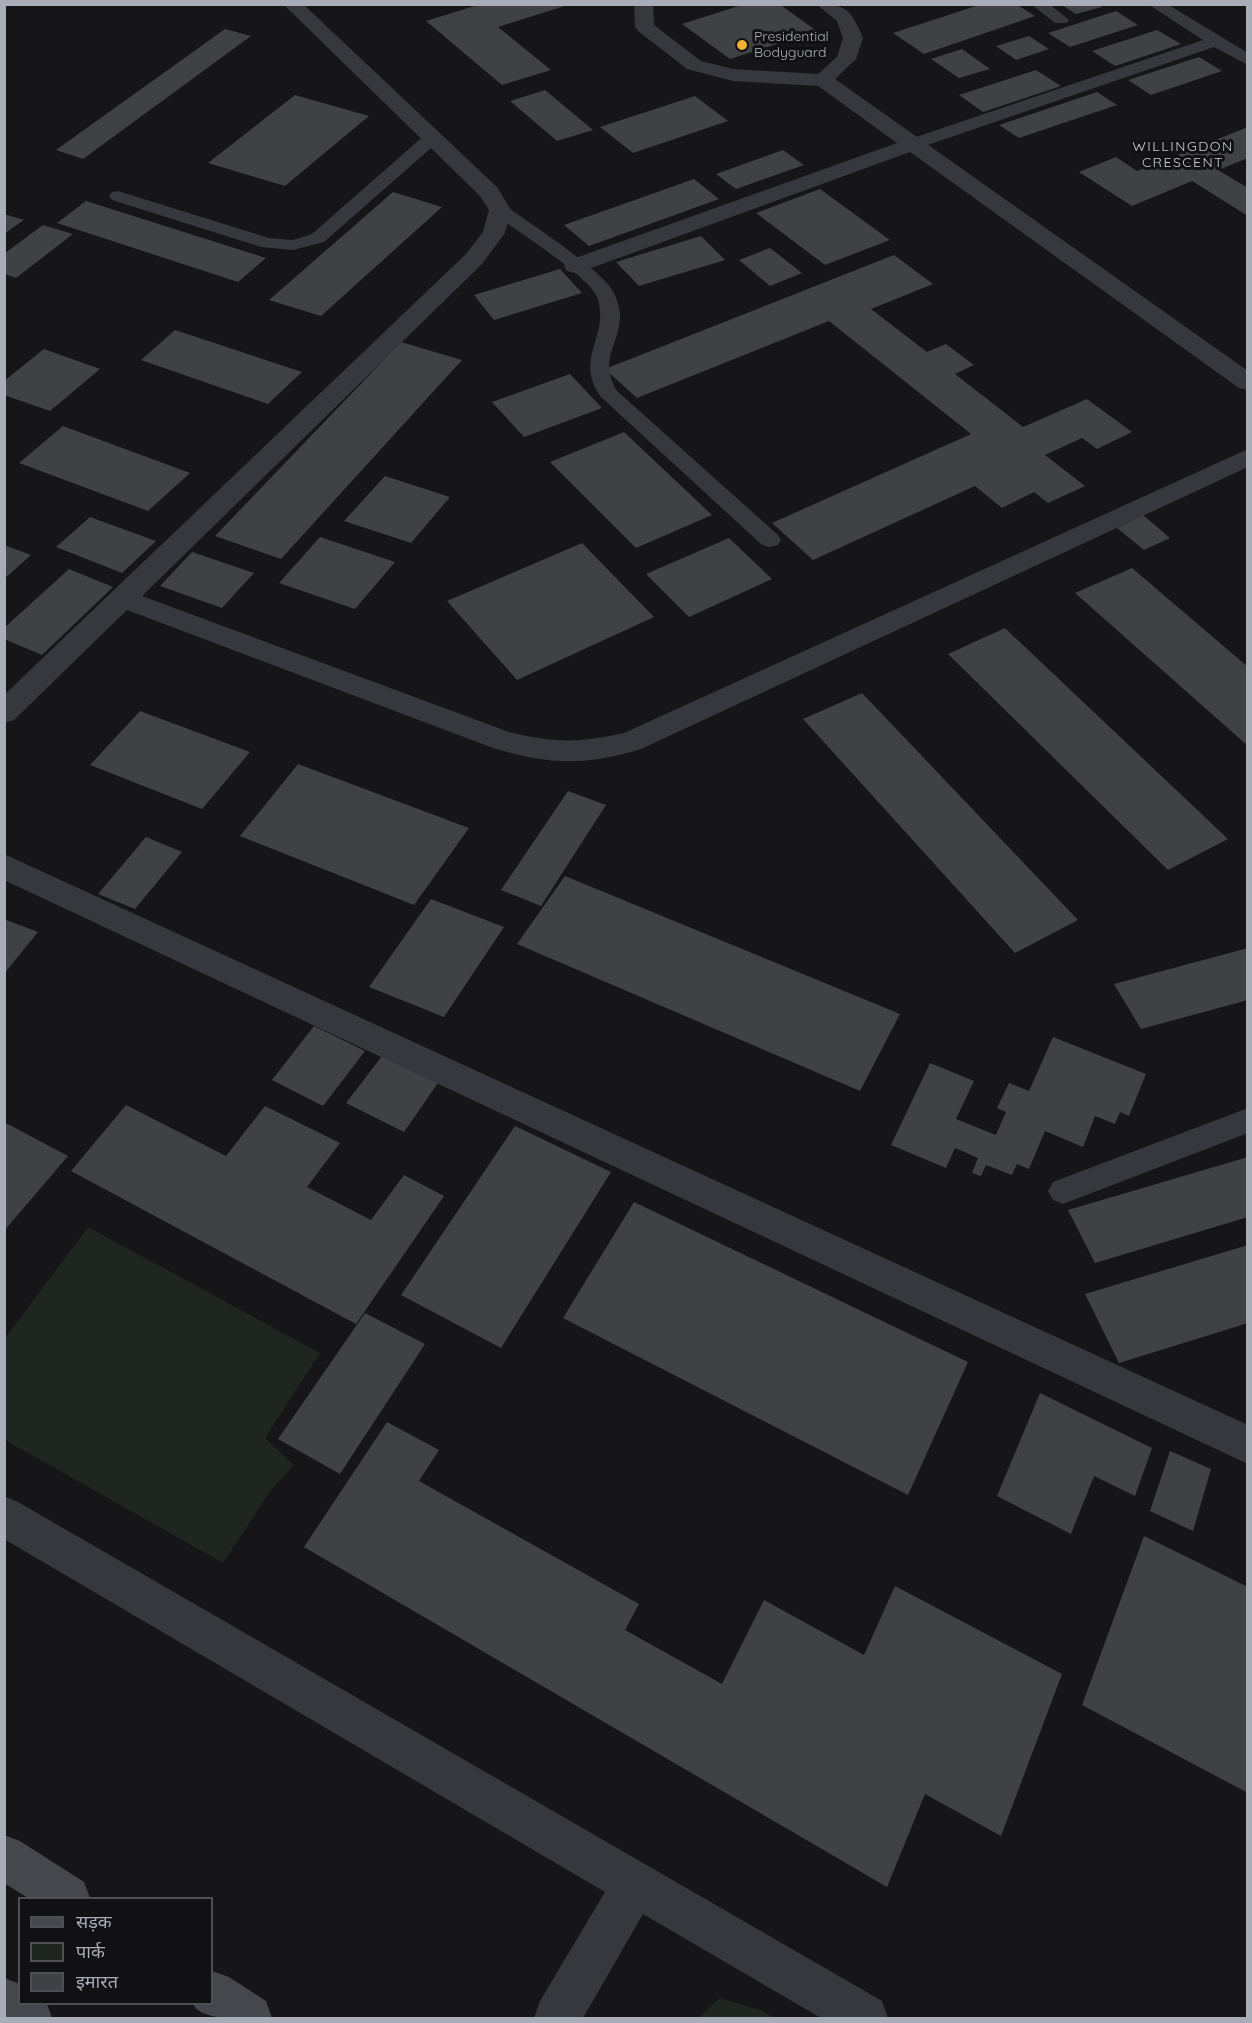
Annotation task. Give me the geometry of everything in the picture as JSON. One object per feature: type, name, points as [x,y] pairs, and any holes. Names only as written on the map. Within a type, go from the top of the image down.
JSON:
[{"type":"main road","points":[[4,1857],[65,1897]]},
{"type":"main road","points":[[213,1995],[249,2019]]},
{"type":"main road","points":[[4,2001],[29,2019]]},
{"type":"street","points":[[4,713],[474,258],[494,233],[500,210],[489,192],[292,4]]},
{"type":"street","points":[[643,4],[645,27],[694,65],[733,75],[824,80],[1248,383]]},
{"type":"street","points":[[824,80],[846,59],[853,38],[845,18],[825,4]]},
{"type":"street","points":[[575,266],[913,144]]},
{"type":"street","points":[[124,599],[503,741],[543,751],[585,752],[631,742],[1248,457]]},
{"type":"street","points":[[4,866],[1248,1445]]},
{"type":"street","points":[[4,1516],[865,2019]]},
{"type":"street","points":[[557,2019],[635,1884]]},
{"type":"lane","points":[[1038,4],[1061,20]]},
{"type":"lane","points":[[1155,4],[1248,60]]},
{"type":"lane","points":[[913,144],[1215,41]]},
{"type":"lane","points":[[118,196],[267,243],[286,246],[303,245],[318,238],[433,137]]},
{"type":"lane","points":[[500,210],[575,266],[605,293],[611,318],[600,357],[599,375],[608,393],[770,540]]},
{"type":"lane","points":[[1064,1191],[1248,1120]]},
{"type":"green space","points":[[88,1227],[320,1353],[265,1438],[294,1465],[271,1490],[223,1563],[5,1440],[5,1338]]},
{"type":"green space","points":[[720,1998],[763,2011],[775,2018],[698,2018]]},
{"type":"building","points":[[481,4],[571,4],[498,27],[551,70],[502,85],[426,21]]},
{"type":"building","name":"Presidential Bodyguard","points":[[745,4],[779,4],[817,31],[730,59],[682,24]]},
{"type":"building","points":[[974,4],[1016,4],[1035,16],[924,54],[893,33],[976,6]]},
{"type":"building","points":[[1060,4],[1098,4],[1102,7],[1076,14]]},
{"type":"building","points":[[1116,11],[1138,25],[1070,47],[1048,33]]},
{"type":"building","points":[[225,29],[251,36],[83,159],[56,150]]},
{"type":"building","points":[[1157,30],[1181,44],[1115,66],[1092,51]]},
{"type":"building","points":[[1029,36],[1049,49],[1016,60],[996,46]]},
{"type":"building","points":[[962,49],[990,69],[959,78],[931,59]]},
{"type":"building","points":[[1199,57],[1222,71],[1151,95],[1128,80]]},
{"type":"building","points":[[1036,70],[1061,86],[983,112],[959,95]]},
{"type":"building","points":[[545,90],[593,130],[557,141],[510,101]]},
{"type":"building","points":[[1097,92],[1117,105],[1019,138],[999,125]]},
{"type":"building","points":[[295,95],[369,116],[285,186],[208,163]]},
{"type":"building","points":[[695,96],[728,121],[633,153],[600,127]]},
{"type":"building","points":[[1248,127],[1248,158],[1218,170],[1248,188],[1248,216],[1192,181],[1132,206],[1079,172],[1116,157],[1137,171]]},
{"type":"building","points":[[783,150],[804,165],[736,189],[716,174]]},
{"type":"building","points":[[694,179],[719,199],[589,246],[564,225]]},
{"type":"building","points":[[820,189],[890,240],[825,265],[756,213]]},
{"type":"building","points":[[393,192],[442,207],[321,316],[269,300]]},
{"type":"building","points":[[86,201],[266,258],[238,282],[57,223]]},
{"type":"building","points":[[4,214],[24,220],[4,234]]},
{"type":"building","points":[[43,225],[73,234],[16,278],[5,274],[5,253]]},
{"type":"building","points":[[701,236],[725,260],[639,286],[616,262]]},
{"type":"building","points":[[770,248],[802,273],[770,286],[739,260]]},
{"type":"building","points":[[894,255],[933,284],[871,309],[927,352],[946,344],[974,365],[955,374],[1023,427],[1087,399],[1132,432],[1097,449],[1082,438],[1045,455],[1085,486],[1048,503],[1034,492],[1002,508],[975,486],[813,560],[772,523],[971,434],[829,321],[637,398],[605,369]]},
{"type":"building","points":[[560,269],[582,293],[494,320],[474,295]]},
{"type":"building","points":[[175,330],[302,372],[268,404],[141,360]]},
{"type":"building","points":[[401,342],[462,360],[281,559],[215,536]]},
{"type":"building","points":[[44,349],[100,369],[50,411],[4,395],[4,381]]},
{"type":"building","points":[[570,374],[602,408],[524,437],[492,402]]},
{"type":"building","points":[[63,426],[190,473],[148,511],[19,463]]},
{"type":"building","points":[[624,432],[712,515],[636,548],[550,462]]},
{"type":"building","points":[[385,476],[450,497],[411,543],[344,521]]},
{"type":"building","points":[[1143,515],[1170,538],[1144,550],[1117,528]]},
{"type":"building","points":[[90,517],[156,541],[122,573],[56,547]]},
{"type":"building","points":[[320,537],[395,562],[355,609],[279,583]]},
{"type":"building","points":[[729,538],[772,579],[689,617],[646,574]]},
{"type":"building","points":[[582,543],[654,617],[517,680],[447,601]]},
{"type":"building","points":[[4,545],[31,555],[4,579]]},
{"type":"building","points":[[192,552],[254,573],[222,608],[160,586]]},
{"type":"building","points":[[1132,568],[1248,667],[1248,746],[1075,593]]},
{"type":"building","points":[[69,569],[113,587],[42,655],[4,639],[4,628]]},
{"type":"building","points":[[1005,628],[1228,839],[1168,870],[948,654]]},
{"type":"building","points":[[862,693],[1078,920],[1015,953],[803,719]]},
{"type":"building","points":[[140,711],[250,752],[202,809],[90,765]]},
{"type":"building","points":[[298,764],[469,828],[414,905],[240,836]]},
{"type":"building","points":[[568,791],[606,805],[541,906],[501,890]]},
{"type":"building","points":[[146,837],[182,852],[135,909],[98,894]]},
{"type":"building","points":[[565,876],[900,1014],[860,1091],[517,944]]},
{"type":"building","points":[[431,899],[504,927],[444,1017],[369,987]]},
{"type":"building","points":[[4,919],[38,932],[4,974]]},
{"type":"building","points":[[1248,948],[1248,1000],[1141,1029],[1114,984]]},
{"type":"building","points":[[314,1026],[365,1051],[323,1106],[272,1080]]},
{"type":"building","points":[[1053,1037],[1146,1074],[1129,1116],[1120,1112],[1115,1124],[1095,1116],[1083,1147],[1045,1131],[1029,1169],[1017,1164],[1012,1175],[986,1165],[981,1176],[972,1173],[978,1158],[955,1148],[946,1168],[891,1145],[930,1063],[974,1081],[956,1119],[996,1135],[1006,1112],[997,1108],[1009,1083],[1029,1091]]},
{"type":"building","points":[[382,1056],[438,1083],[404,1132],[346,1103]]},
{"type":"building","points":[[126,1105],[226,1156],[265,1106],[340,1143],[307,1187],[371,1220],[404,1175],[444,1196],[356,1324],[71,1171]]},
{"type":"building","points":[[4,1122],[68,1156],[4,1231]]},
{"type":"building","points":[[515,1126],[611,1172],[501,1348],[401,1295]]},
{"type":"building","points":[[1248,1157],[1248,1217],[1095,1263],[1068,1210]]},
{"type":"building","points":[[634,1202],[968,1362],[908,1495],[563,1318]]},
{"type":"building","points":[[1248,1245],[1248,1323],[1119,1363],[1085,1294]]},
{"type":"building","points":[[365,1313],[425,1344],[340,1474],[278,1439]]},
{"type":"building","points":[[1040,1393],[1152,1448],[1135,1496],[1094,1476],[1071,1534],[997,1496]]},
{"type":"building","points":[[387,1422],[439,1450],[419,1481],[639,1604],[625,1630],[722,1684],[764,1600],[864,1655],[895,1586],[1062,1674],[1001,1836],[925,1794],[887,1887],[304,1547]]},
{"type":"building","points":[[1170,1451],[1211,1469],[1193,1531],[1150,1511]]},
{"type":"building","points":[[1144,1536],[1248,1587],[1248,1793],[1082,1705]]},
{"type":"place","name":"Presidential Bodyguard","points":[[742,45]]},
{"type":"district","name":"WILLINGDON CRESCENT","points":[[1183,156]]}]
